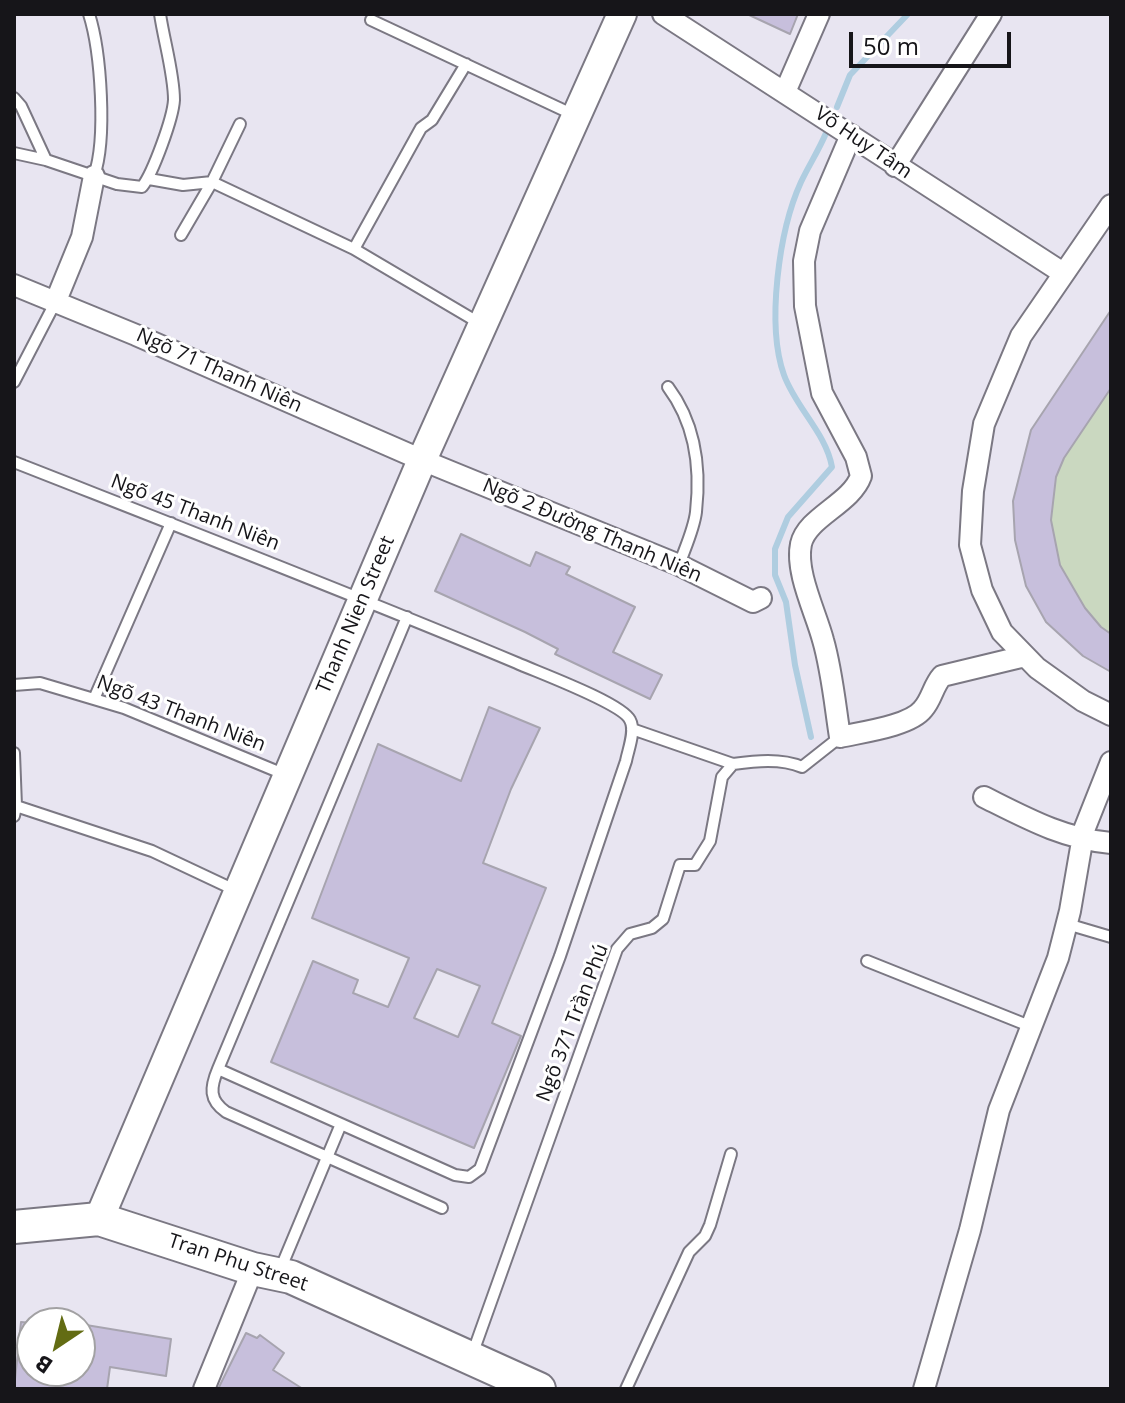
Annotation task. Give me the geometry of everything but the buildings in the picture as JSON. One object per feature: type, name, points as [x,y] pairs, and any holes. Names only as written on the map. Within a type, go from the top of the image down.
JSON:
[{"type":"main road","name":"Tran Phu Street","points":[[14,1226],[99,1219],[266,1272],[291,1277],[539,1389]]},
{"type":"street","name":"Thanh Nien Street","points":[[99,1219],[422,460],[622,14]]},
{"type":"street","name":"Võ Huy Tâm","points":[[663,14],[1063,273]]},
{"type":"street","points":[[785,92],[819,14]]},
{"type":"street","points":[[895,166],[991,14]]},
{"type":"street","points":[[851,135],[810,231],[804,261],[805,306],[822,393],[856,457],[861,476],[848,497],[812,527],[801,545],[808,596],[823,640],[840,737],[914,718],[921,712],[942,676],[1025,656]]},
{"type":"street","points":[[55,303],[82,237],[94,176]]},
{"type":"street","points":[[1111,205],[1021,336],[984,424],[973,491],[970,545],[982,590],[1002,632],[1037,668],[1111,715]]},
{"type":"street","name":"Ngõ 71 Thanh Niên","points":[[14,285],[422,460]]},
{"type":"street","name":"Ngõ 2 Đường Thanh Niên","points":[[422,460],[679,565],[753,602],[761,598]]},
{"type":"street","points":[[924,1389],[970,1230],[999,1110],[1058,958],[1082,840],[1111,762]]},
{"type":"street","points":[[984,797],[1044,827],[1082,840],[1111,843]]},
{"type":"street","points":[[204,1389],[266,1272]]},
{"type":"lane","points":[[89,14],[97,41],[100,131],[94,176]]},
{"type":"lane","points":[[14,153],[132,187],[142,187],[149,179],[174,102],[160,14]]},
{"type":"lane","points":[[371,20],[576,116]]},
{"type":"lane","points":[[354,249],[421,128],[432,120],[466,64]]},
{"type":"lane","points":[[14,98],[21,106],[46,160]]},
{"type":"lane","points":[[181,235],[212,182],[240,124]]},
{"type":"lane","points":[[149,179],[165,184],[212,182],[354,249],[483,325]]},
{"type":"lane","points":[[14,382],[55,303]]},
{"type":"lane","points":[[668,387],[684,410],[692,431],[695,453],[696,514],[679,565]]},
{"type":"lane","name":"Ngõ 45 Thanh Niên","points":[[14,462],[407,617],[617,708],[630,718],[632,729]]},
{"type":"lane","points":[[94,699],[171,523]]},
{"type":"lane","points":[[407,617],[218,1069],[211,1093],[216,1104],[226,1112],[442,1208]]},
{"type":"lane","name":"Ngõ 43 Thanh Niên","points":[[14,685],[40,683],[124,708],[288,775]]},
{"type":"lane","points":[[218,1069],[455,1175],[469,1177],[480,1169],[565,941],[626,761],[632,729],[733,764],[759,760],[793,763],[802,767],[840,737]]},
{"type":"lane","points":[[14,753],[15,811],[152,851],[238,892]]},
{"type":"lane","name":"Ngõ 371 Trần Phú","points":[[472,1357],[617,949],[630,934],[652,928],[663,919],[680,865],[695,865],[710,841],[722,777],[733,764]]},
{"type":"lane","points":[[1067,924],[1111,937]]},
{"type":"lane","points":[[867,961],[1032,1027]]},
{"type":"lane","points":[[266,1272],[328,1157],[341,1124]]},
{"type":"lane","points":[[626,1389],[689,1252],[705,1236],[710,1225],[731,1154]]},
{"type":"lane","points":[[14,1226],[14,1233]]},
{"type":"green space","points":[[1111,310],[1111,672],[1083,656],[1046,622],[1026,586],[1015,540],[1013,501],[1034,425]]},
{"type":"waterway","points":[[837,107],[850,75],[908,14]]},
{"type":"waterway","points":[[811,737],[795,665],[786,602],[775,575],[775,549],[788,517],[832,467],[824,443],[784,375],[776,330],[776,305],[781,251],[793,202],[826,133]]}]
